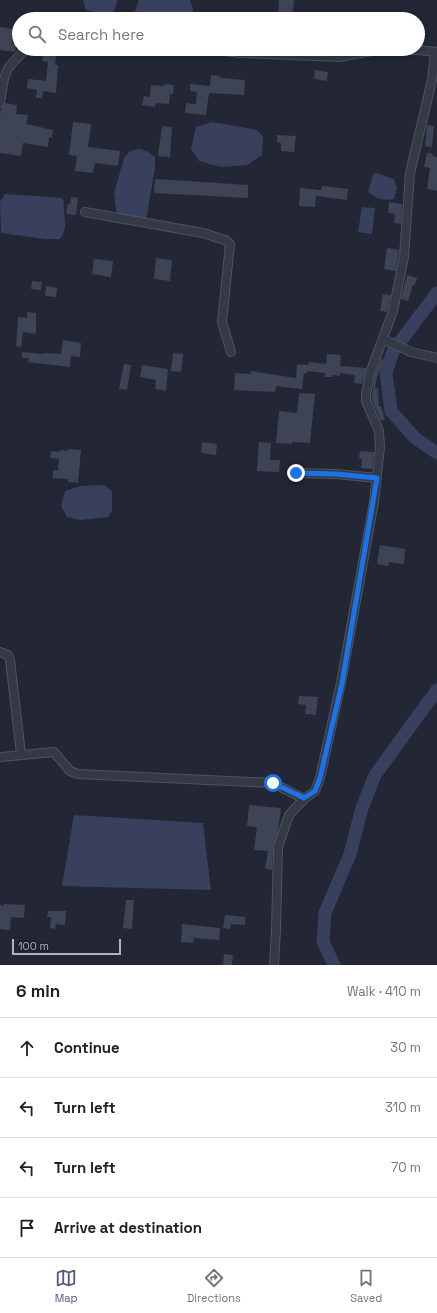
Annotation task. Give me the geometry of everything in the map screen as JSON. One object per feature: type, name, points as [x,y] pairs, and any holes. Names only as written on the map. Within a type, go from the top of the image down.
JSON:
[{"type":"street","points":[[274,965],[278,847],[289,815],[304,798],[315,791],[320,778],[342,683],[377,478],[380,447],[379,431],[366,401],[366,395],[370,373],[385,339],[393,311],[404,257],[410,173],[432,80],[436,52],[425,51]]},
{"type":"street","points":[[0,102],[5,72],[8,66],[19,56]]},
{"type":"street","points":[[319,56],[344,56]]},
{"type":"street","points":[[85,212],[203,233],[225,240],[230,244],[222,322],[231,352]]},
{"type":"street","points":[[385,339],[411,352],[437,358]]},
{"type":"street","points":[[296,473],[336,474],[377,478]]},
{"type":"street","points":[[0,652],[8,655],[10,660],[21,754]]},
{"type":"street","points":[[0,757],[54,752],[70,771],[78,774],[273,783],[304,798]]},
{"type":"water","points":[[83,0],[118,0],[113,12],[93,12],[86,10]]},
{"type":"water","points":[[139,0],[190,0],[193,9],[193,12],[135,12]]},
{"type":"water","points":[[212,122],[257,130],[263,137],[262,155],[247,165],[221,167],[199,161],[191,149],[196,127]]},
{"type":"water","points":[[139,149],[147,151],[155,157],[155,168],[146,221],[117,216],[114,193],[124,158],[130,151]]},
{"type":"water","points":[[376,173],[394,179],[397,188],[394,199],[380,199],[368,192],[373,175]]},
{"type":"water","points":[[5,194],[62,198],[64,203],[65,225],[64,232],[60,239],[45,239],[1,233],[0,202]]},
{"type":"water","points":[[362,207],[375,208],[372,234],[358,232]]},
{"type":"water","points":[[104,485],[112,491],[112,511],[108,517],[80,520],[67,517],[61,506],[65,491],[80,486]]},
{"type":"water","points":[[74,815],[203,823],[211,890],[62,886]]},
{"type":"building","points":[[279,0],[294,0],[293,12],[278,12]]},
{"type":"building","points":[[0,27],[12,29],[12,52],[0,50]]},
{"type":"building","points":[[43,56],[56,56],[55,65],[58,65],[56,93],[43,91],[42,98],[36,98],[37,90],[27,88],[28,79],[46,81],[48,62],[42,61]]},
{"type":"building","points":[[315,70],[328,72],[327,81],[314,79]]},
{"type":"building","points":[[211,75],[220,76],[220,78],[245,80],[244,95],[209,93],[206,115],[185,113],[186,103],[196,104],[197,92],[190,91],[190,84],[210,86]]},
{"type":"building","points":[[165,84],[174,85],[173,94],[170,94],[169,104],[156,103],[155,107],[142,105],[144,96],[150,97],[151,85],[164,86]]},
{"type":"building","points":[[5,103],[17,105],[16,114],[28,115],[26,124],[53,130],[52,138],[49,137],[48,147],[23,143],[21,156],[0,153],[0,116],[1,107]]},
{"type":"building","points":[[73,122],[91,124],[88,147],[120,151],[118,166],[95,163],[93,173],[75,171],[77,156],[69,155]]},
{"type":"building","points":[[427,125],[434,126],[432,147],[425,146]]},
{"type":"building","points":[[162,126],[172,127],[170,157],[158,156]]},
{"type":"building","points":[[277,135],[296,136],[294,152],[281,151],[281,143],[277,142]]},
{"type":"building","points":[[427,153],[433,154],[433,156],[437,157],[437,191],[427,189],[430,168],[424,167]]},
{"type":"building","points":[[155,179],[248,185],[248,198],[154,193]]},
{"type":"building","points":[[322,186],[348,189],[347,200],[316,196],[315,207],[299,206],[300,188],[321,190]]},
{"type":"building","points":[[71,197],[78,198],[76,215],[66,214]]},
{"type":"building","points":[[389,202],[402,204],[401,224],[394,223],[395,214],[388,213]]},
{"type":"building","points":[[387,248],[399,250],[396,271],[384,269]]},
{"type":"building","points":[[156,258],[172,260],[170,281],[154,279]]},
{"type":"building","points":[[94,259],[113,261],[111,277],[92,274]]},
{"type":"building","points":[[407,275],[417,278],[408,301],[401,299]]},
{"type":"building","points":[[32,281],[42,282],[41,290],[31,289]]},
{"type":"building","points":[[46,286],[57,288],[56,297],[45,296]]},
{"type":"building","points":[[383,294],[391,295],[387,312],[380,311]]},
{"type":"building","points":[[27,312],[36,313],[36,334],[23,332],[21,347],[16,346],[18,317],[27,318]]},
{"type":"building","points":[[63,340],[81,343],[80,357],[71,356],[70,367],[28,362],[29,358],[22,358],[22,352],[61,354]]},
{"type":"building","points":[[173,353],[183,354],[181,372],[171,371]]},
{"type":"building","points":[[327,354],[341,355],[340,366],[366,368],[362,384],[354,383],[355,375],[340,373],[340,376],[333,375],[333,377],[325,377],[325,373],[307,371],[307,374],[304,373],[302,389],[276,386],[275,392],[234,390],[235,373],[251,374],[251,371],[296,378],[297,364],[308,365],[309,362],[326,364]]},
{"type":"building","points":[[381,359],[384,360],[377,377],[375,389],[378,388],[379,407],[381,406],[385,420],[381,421],[372,400],[372,396],[375,374]]},
{"type":"building","points":[[124,364],[131,365],[127,390],[119,389]]},
{"type":"building","points":[[142,365],[168,369],[166,391],[155,389],[156,380],[140,377]]},
{"type":"building","points":[[299,393],[315,394],[310,443],[276,443],[279,411],[297,413]]},
{"type":"building","points":[[202,442],[217,444],[216,455],[201,453]]},
{"type":"building","points":[[259,442],[271,443],[270,460],[280,460],[279,472],[257,471]]},
{"type":"building","points":[[68,449],[81,450],[78,483],[68,482],[68,479],[53,478],[53,470],[58,471],[59,459],[50,458],[51,451],[59,452],[60,450],[67,451]]},
{"type":"building","points":[[360,451],[374,452],[372,469],[361,468],[362,459],[359,458]]},
{"type":"building","points":[[380,545],[405,549],[404,564],[389,562],[388,566],[377,564]]},
{"type":"building","points":[[299,696],[318,697],[316,715],[305,714],[306,705],[298,704]]},
{"type":"building","points":[[249,805],[281,808],[278,831],[273,847],[272,870],[265,869],[268,851],[254,850],[257,827],[247,826]]},
{"type":"building","points":[[126,900],[134,900],[132,929],[123,928]]},
{"type":"building","points":[[4,904],[25,905],[24,918],[11,917],[10,930],[0,929],[0,905],[4,906]]},
{"type":"building","points":[[48,911],[66,911],[65,925],[56,924],[55,929],[50,928],[51,917],[47,917]]},
{"type":"building","points":[[225,915],[245,917],[245,925],[231,924],[230,929],[223,928]]},
{"type":"building","points":[[182,924],[220,928],[219,940],[194,938],[193,943],[181,942]]},
{"type":"building","points":[[224,954],[233,955],[232,965],[223,965]]},
{"type":"waterway","points":[[437,293],[393,351],[386,373],[391,411],[415,438],[437,453]]},
{"type":"waterway","points":[[334,965],[323,942],[325,913],[350,854],[362,808],[375,775],[437,690]]},
{"type":"route","points":[[273,783],[304,798],[315,791],[320,778],[342,683],[377,478],[336,474],[296,473]]}]
